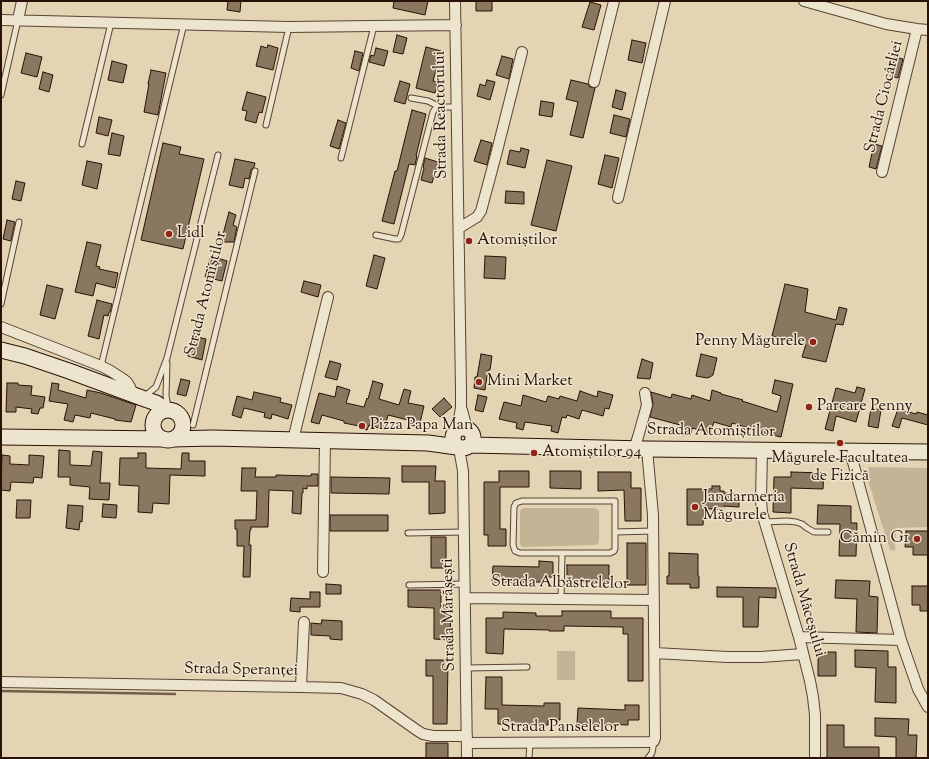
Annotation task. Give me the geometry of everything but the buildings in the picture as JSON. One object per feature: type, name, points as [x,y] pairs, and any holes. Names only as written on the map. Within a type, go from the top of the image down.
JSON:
[{"type":"main road","points":[[1,350],[25,356],[69,371],[156,403],[170,417],[212,438]]},
{"type":"main road","points":[[170,417],[183,422],[183,427],[178,436],[168,439],[159,436],[155,432],[170,417]]},
{"type":"main road","points":[[139,439],[170,417]]},
{"type":"main road","points":[[1,437],[139,439],[212,438],[428,443],[463,439]]},
{"type":"main road","name":"Strada Atomiștilor","points":[[463,439],[494,445],[762,451],[928,452]]},
{"type":"street","points":[[18,20],[22,1]]},
{"type":"street","name":"Strada Reactorului","points":[[455,1],[461,408],[463,439]]},
{"type":"street","points":[[594,82],[614,1]]},
{"type":"street","points":[[618,198],[666,1]]},
{"type":"street","name":"Strada Ciocârliei","points":[[804,1],[886,24],[928,30]]},
{"type":"street","points":[[1,20],[289,27],[456,26]]},
{"type":"street","name":"Strada Ciocârliei","points":[[882,172],[917,29]]},
{"type":"street","points":[[459,228],[476,217],[481,211],[498,151],[522,52]]},
{"type":"street","points":[[293,440],[328,297]]},
{"type":"street","points":[[1,328],[101,366],[123,379],[138,397]]},
{"type":"street","points":[[645,394],[647,405],[638,437],[641,449],[648,460],[652,496],[654,741]]},
{"type":"street","name":"Strada Mărășești","points":[[463,439],[468,758]]},
{"type":"street","points":[[323,572],[325,441]]},
{"type":"street","name":"Strada Măceșului","points":[[762,451],[762,513],[799,638],[813,696],[815,715],[815,758]]},
{"type":"street","points":[[850,452],[901,640],[918,689],[928,707]]},
{"type":"street","name":"Strada Albăstrelelor","points":[[465,598],[654,600]]},
{"type":"street","points":[[301,687],[304,622]]},
{"type":"street","points":[[799,638],[901,640]]},
{"type":"street","points":[[654,653],[727,657],[761,657],[803,654]]},
{"type":"street","name":"Strada Speranței","points":[[1,682],[334,688],[362,694],[374,700],[423,734],[467,740]]},
{"type":"street","name":"Strada Panselelor","points":[[467,740],[530,743],[654,741]]},
{"type":"lane","points":[[1,95],[18,20]]},
{"type":"lane","points":[[82,144],[111,22]]},
{"type":"lane","points":[[101,366],[184,24]]},
{"type":"lane","points":[[341,158],[374,26]]},
{"type":"lane","points":[[266,125],[289,27]]},
{"type":"lane","points":[[411,98],[428,101],[440,107]]},
{"type":"lane","points":[[376,235],[399,239],[433,112],[435,109],[440,107],[457,107]]},
{"type":"lane","points":[[138,397],[156,387],[167,358],[218,155]]},
{"type":"lane","name":"Strada Atomiștilor","points":[[170,417],[255,171]]},
{"type":"lane","points":[[1,304],[19,222]]},
{"type":"lane","points":[[167,358],[166,396],[170,417]]},
{"type":"lane","points":[[522,501],[615,501],[614,551],[610,553],[562,553],[520,553],[515,551],[513,546],[514,508],[516,503],[522,501]]},
{"type":"lane","points":[[764,522],[796,522],[814,532],[828,532]]},
{"type":"lane","points":[[615,532],[653,531]]},
{"type":"lane","points":[[408,533],[464,532]]},
{"type":"lane","points":[[561,599],[562,553]]},
{"type":"lane","points":[[409,585],[465,584]]},
{"type":"lane","points":[[466,668],[527,667]]},
{"type":"lane","points":[[648,758],[652,753],[654,741]]},
{"type":"lane","points":[[529,758],[530,743]]},
{"type":"shaded area","points":[[868,467],[928,468],[928,527],[896,528],[895,551],[890,550],[866,474]]},
{"type":"shaded area","points":[[595,508],[599,511],[598,544],[522,547],[520,544],[520,512],[521,509]]},
{"type":"shaded area","points":[[557,651],[575,651],[575,680],[557,680]]},
{"type":"waterway","points":[[1,691],[175,694]]},
{"type":"place","name":"Lidl","points":[[169,234]]},
{"type":"place","name":"Atomiștilor","points":[[469,241]]},
{"type":"place","name":"Penny Măgurele","points":[[813,342]]},
{"type":"place","name":"Mini Market","points":[[479,382]]},
{"type":"place","name":"Parcare Penny","points":[[809,407]]},
{"type":"place","name":"Pizza Papa Man","points":[[362,426]]},
{"type":"place","name":"Măgurele Facultatea de Fizică","points":[[840,443]]},
{"type":"place","name":"Atomiștilor 94","points":[[534,453]]},
{"type":"place","name":"Jandarmeria Măgurele","points":[[695,507]]},
{"type":"place","name":"Cămin G1","points":[[917,539]]}]
